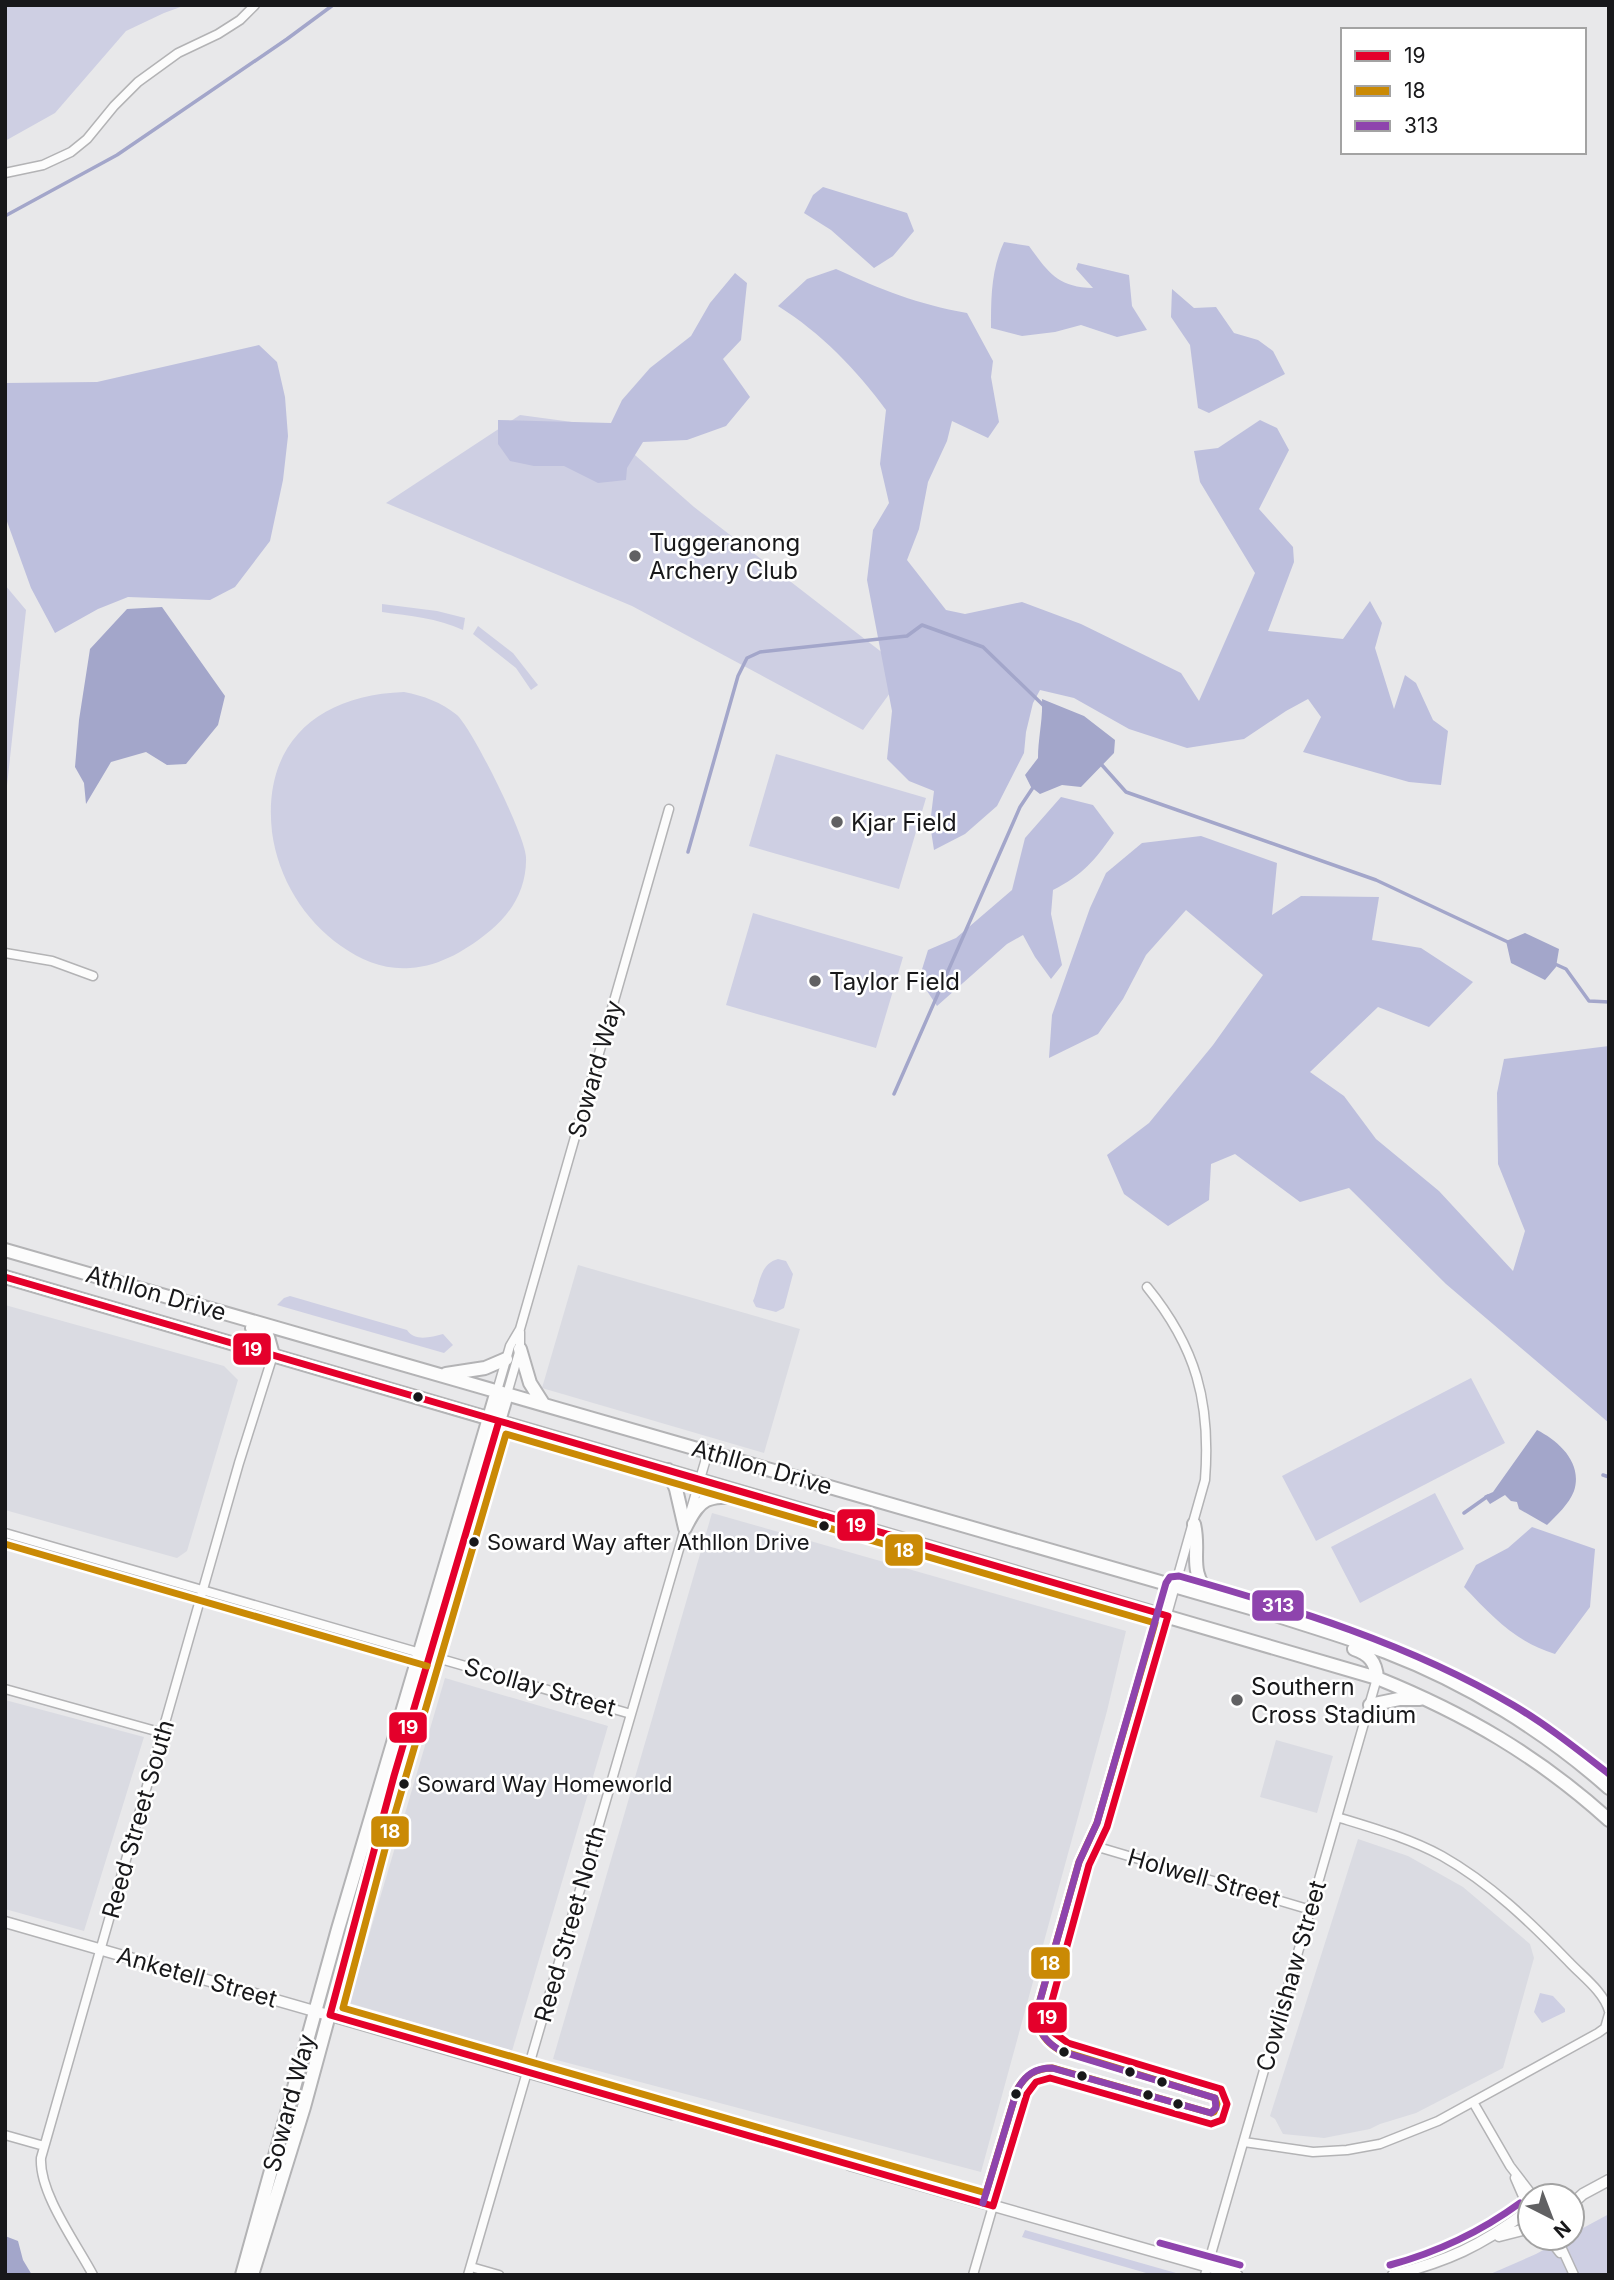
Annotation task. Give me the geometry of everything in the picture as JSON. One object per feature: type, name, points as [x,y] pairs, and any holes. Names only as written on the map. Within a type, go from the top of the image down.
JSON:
[{"type":"main road","name":"Athllon Drive","points":[[5,1250],[1309,1626],[1386,1652],[1427,1670],[1516,1719],[1609,1788]]},
{"type":"main road","name":"Athllon Drive","points":[[5,1277],[1377,1678],[1475,1722],[1563,1781],[1609,1821]]},
{"type":"main road","points":[[211,1309],[263,1332],[271,1341],[273,1355]]},
{"type":"main road","points":[[273,1355],[277,1343],[289,1336],[320,1340]]},
{"type":"main road","points":[[520,1349],[530,1383],[544,1405]]},
{"type":"main road","points":[[439,1374],[485,1368],[506,1359]]},
{"type":"main road","name":"Soward Way","points":[[242,2275],[315,2011],[426,1654],[502,1393]]},
{"type":"main road","points":[[668,1470],[676,1489],[685,1528]]},
{"type":"main road","points":[[685,1528],[695,1509],[710,1498],[760,1497]]},
{"type":"main road","points":[[1194,1524],[1198,1537],[1195,1561],[1197,1578],[1210,1596]]},
{"type":"main road","points":[[1309,1626],[1369,1656],[1377,1667],[1377,1678]]},
{"type":"main road","name":"Soward Way","points":[[252,2275],[330,2015],[426,1654]]},
{"type":"main road","points":[[1377,1678],[1385,1669],[1397,1664],[1427,1670]]},
{"type":"main road","points":[[1370,1705],[1399,1699],[1427,1699]]},
{"type":"street","points":[[5,173],[43,165],[71,152],[87,139],[138,82],[178,53],[240,20],[255,5]]},
{"type":"street","name":"Soward Way","points":[[502,1393],[506,1359],[520,1329],[669,809]]},
{"type":"street","points":[[5,953],[52,961],[93,976]]},
{"type":"street","points":[[1147,1287],[1184,1341],[1200,1384],[1206,1416],[1205,1480],[1168,1616]]},
{"type":"street","name":"Soward Way","points":[[502,1393],[520,1349],[520,1329]]},
{"type":"street","name":"Reed Street South","points":[[93,2275],[45,2188],[40,2171],[44,2146],[273,1355]]},
{"type":"street","name":"Reed Street North","points":[[470,2271],[708,1452]]},
{"type":"street","name":"Scollay Street","points":[[5,1533],[631,1714]]},
{"type":"street","name":"Holwell Street","points":[[1168,1616],[1107,1827],[1098,1847],[1311,1910]]},
{"type":"street","name":"Cowlishaw Street","points":[[1206,2271],[1377,1678]]},
{"type":"street","points":[[5,1689],[163,1733]]},
{"type":"street","points":[[1244,2142],[1296,2151],[1363,2148],[1410,2134],[1605,2028],[1609,2013],[1603,1998],[1557,1950],[1496,1894],[1463,1868],[1405,1838],[1337,1817]]},
{"type":"street","name":"Anketell Street","points":[[5,1922],[993,2206],[1206,2271],[1237,2275]]},
{"type":"street","points":[[1473,2102],[1522,2182]]},
{"type":"street","points":[[5,2135],[44,2146]]},
{"type":"street","points":[[1510,2166],[1517,2182]]},
{"type":"street","points":[[1586,2191],[1609,2180]]},
{"type":"street","points":[[973,2275],[993,2206]]},
{"type":"street","points":[[1492,2238],[1516,2218]]},
{"type":"street","points":[[1392,2275],[1462,2253],[1492,2238],[1516,2230]]},
{"type":"street","points":[[1559,2252],[1568,2264]]},
{"type":"street","points":[[1563,2252],[1574,2275]]},
{"type":"street","points":[[470,2271],[499,2275]]},
{"type":"shaded area","points":[[5,5],[186,5],[126,31],[55,113],[5,141]]},
{"type":"shaded area","points":[[823,187],[907,213],[914,231],[893,256],[874,268],[831,230],[804,213],[813,195]]},
{"type":"shaded area","points":[[1004,242],[1029,246],[1055,277],[1071,285],[1093,288],[1076,269],[1078,263],[1129,275],[1132,306],[1147,330],[1117,337],[1081,325],[1055,332],[1022,336],[991,328],[994,274]]},
{"type":"shaded area","points":[[836,269],[900,296],[967,313],[993,361],[991,377],[999,422],[988,438],[952,421],[947,441],[928,482],[919,529],[907,560],[946,610],[965,614],[1022,602],[1081,624],[1181,673],[1199,701],[1255,573],[1200,482],[1194,451],[1218,448],[1260,420],[1277,428],[1289,450],[1259,509],[1293,547],[1294,562],[1268,631],[1343,639],[1370,601],[1382,623],[1375,648],[1394,709],[1405,675],[1416,683],[1433,720],[1448,731],[1441,785],[1409,782],[1303,752],[1321,717],[1308,699],[1244,739],[1187,748],[1129,729],[1074,698],[1040,690],[1033,703],[1024,753],[997,806],[965,834],[934,850],[930,824],[934,791],[909,781],[887,759],[892,711],[867,580],[873,530],[889,503],[880,464],[886,410],[863,380],[837,353],[809,328],[778,306],[807,279]]},
{"type":"shaded area","points":[[735,273],[747,283],[741,340],[723,359],[750,397],[726,426],[687,440],[643,442],[627,468],[626,480],[598,483],[564,466],[534,466],[510,461],[498,444],[498,420],[611,423],[622,400],[650,368],[691,336],[710,303]]},
{"type":"shaded area","points":[[1172,289],[1194,308],[1216,307],[1234,333],[1258,340],[1273,351],[1285,374],[1209,413],[1198,408],[1190,345],[1171,317]]},
{"type":"shaded area","points":[[259,345],[277,362],[285,397],[288,436],[283,480],[270,541],[235,587],[210,600],[128,597],[98,609],[55,633],[31,588],[5,516],[5,383],[97,382]]},
{"type":"shaded area","name":"Tuggeranong Archery Club","points":[[520,415],[602,426],[694,507],[906,671],[863,730],[632,606],[386,503]]},
{"type":"shaded area","points":[[5,585],[26,610],[5,804]]},
{"type":"shaded area","points":[[382,604],[437,611],[465,618],[463,630],[433,620],[382,612]]},
{"type":"shaded area","points":[[162,607],[225,696],[218,725],[186,764],[167,765],[146,752],[111,762],[86,804],[84,783],[75,767],[90,649],[127,609]]},
{"type":"shaded area","points":[[478,626],[513,653],[538,685],[531,690],[516,668],[473,634]]},
{"type":"shaded area","points":[[404,692],[451,710],[465,725],[508,806],[523,845],[526,868],[512,907],[499,923],[473,944],[433,964],[392,968],[365,960],[349,951],[328,936],[304,911],[280,866],[272,832],[271,801],[276,773],[287,749],[302,730],[322,714],[346,703],[373,695]]},
{"type":"shaded area","points":[[1042,699],[1084,716],[1115,740],[1114,753],[1081,787],[1062,785],[1040,794],[1031,787],[1025,775],[1038,758]]},
{"type":"shaded area","name":"Kjar Field","points":[[776,754],[926,798],[899,889],[749,846]]},
{"type":"shaded area","points":[[1061,797],[1093,805],[1114,833],[1088,866],[1073,879],[1053,890],[1051,914],[1062,965],[1051,979],[1023,935],[1007,944],[937,1006],[919,979],[928,950],[956,938],[1012,890],[1025,838]]},
{"type":"shaded area","points":[[1201,836],[1277,863],[1272,915],[1301,896],[1379,897],[1372,940],[1421,948],[1473,982],[1429,1027],[1378,1007],[1310,1072],[1344,1096],[1376,1139],[1439,1191],[1513,1271],[1525,1231],[1498,1164],[1497,1093],[1504,1059],[1609,1046],[1609,1423],[1446,1284],[1349,1188],[1300,1202],[1235,1154],[1211,1164],[1209,1200],[1168,1226],[1124,1194],[1107,1155],[1149,1123],[1213,1045],[1263,975],[1186,910],[1146,955],[1123,999],[1098,1034],[1049,1058],[1052,1015],[1090,908],[1106,873],[1142,843]]},
{"type":"shaded area","name":"Taylor Field","points":[[753,913],[903,957],[876,1048],[726,1005]]},
{"type":"shaded area","points":[[1525,933],[1559,949],[1556,967],[1545,980],[1511,963],[1506,941]]},
{"type":"shaded area","points":[[778,1259],[786,1261],[793,1274],[784,1308],[776,1312],[756,1307],[753,1301],[764,1270]]},
{"type":"shaded area","points":[[578,1265],[800,1329],[764,1453],[542,1388]]},
{"type":"shaded area","points":[[290,1296],[407,1330],[414,1336],[443,1334],[453,1345],[444,1353],[277,1305]]},
{"type":"shaded area","points":[[5,1305],[224,1366],[238,1380],[187,1551],[177,1558],[5,1510]]},
{"type":"shaded area","points":[[1471,1378],[1505,1443],[1316,1541],[1282,1476]]},
{"type":"shaded area","points":[[1537,1430],[1561,1447],[1575,1471],[1576,1481],[1572,1496],[1547,1525],[1519,1509],[1517,1502],[1511,1501],[1505,1495],[1490,1504],[1484,1496],[1493,1492]]},
{"type":"shaded area","points":[[1435,1493],[1464,1549],[1360,1603],[1331,1547]]},
{"type":"shaded area","points":[[712,1513],[1126,1631],[1107,1711],[981,2172],[553,2059]]},
{"type":"shaded area","points":[[1532,1527],[1595,1549],[1590,1607],[1555,1654],[1516,1635],[1464,1587],[1476,1565],[1508,1548]]},
{"type":"shaded area","points":[[445,1678],[608,1726],[512,2051],[349,2003]]},
{"type":"shaded area","points":[[5,1700],[144,1737],[84,1931],[5,1909]]},
{"type":"shaded area","points":[[1276,1740],[1333,1756],[1317,1813],[1260,1797]]},
{"type":"shaded area","points":[[1358,1839],[1408,1856],[1463,1887],[1530,1944],[1534,1958],[1503,2068],[1416,2113],[1370,2129],[1324,2138],[1283,2134],[1275,2119],[1270,2116]]},
{"type":"shaded area","points":[[1540,1993],[1553,1996],[1565,2012],[1542,2023],[1534,2012]]},
{"type":"shaded area","points":[[1609,2214],[1609,2275],[1488,2275],[1540,2252],[1586,2252],[1586,2226]]},
{"type":"shaded area","points":[[1025,2230],[1176,2273],[1153,2275],[1022,2237]]},
{"type":"shaded area","points":[[5,2236],[18,2241],[23,2260],[32,2275],[5,2275]]},
{"type":"waterway","points":[[5,216],[117,155],[333,5]]},
{"type":"waterway","points":[[688,852],[738,676],[747,658],[760,652],[907,636],[922,625],[983,647],[1044,706]]},
{"type":"waterway","points":[[1101,764],[1126,792],[1376,880],[1510,943]]},
{"type":"waterway","points":[[894,1094],[1020,807],[1034,786]]},
{"type":"waterway","points":[[1555,964],[1566,969],[1589,1001],[1609,1002]]},
{"type":"waterway","points":[[1603,1475],[1609,1477]]},
{"type":"waterway","points":[[1464,1513],[1488,1496]]},
{"type":"transit line","name":"19","points":[[5,1277],[499,1421]]},
{"type":"transit line","name":"19","points":[[499,1421],[1168,1616],[1107,1827],[1089,1865],[1047,2019],[1053,2032],[1068,2043],[1221,2089],[1227,2104],[1222,2120],[1211,2124],[1050,2078],[1036,2082],[1027,2094],[993,2206],[330,2015],[394,1776],[499,1421]]},
{"type":"transit line","name":"18","points":[[506,1434],[1155,1623],[1097,1823],[1079,1862],[1037,2017],[1042,2034],[1059,2050],[1215,2098],[1217,2104],[1214,2112],[1053,2068],[1041,2069],[1027,2076],[1017,2090],[986,2193],[343,2008],[389,1834],[506,1434]]},
{"type":"transit line","name":"18","points":[[5,1544],[427,1666]]},
{"type":"transit line","name":"313","points":[[983,2203],[1017,2090],[1027,2076],[1040,2069],[1052,2068],[1211,2113],[1216,2108],[1215,2098],[1063,2052],[1043,2036],[1037,2018],[1079,1862],[1097,1823],[1166,1583],[1170,1577],[1179,1576],[1308,1615],[1433,1664],[1474,1683],[1526,1713],[1609,1774]]},
{"type":"transit line","name":"313","points":[[1390,2265],[1458,2240],[1516,2206]]},
{"type":"transit line","name":"313","points":[[1160,2243],[1240,2265]]},
{"type":"place","name":"Tuggeranong Archery Club","points":[[635,556]]},
{"type":"place","name":"Kjar Field","points":[[837,822]]},
{"type":"place","name":"Taylor Field","points":[[815,981]]},
{"type":"place","name":"Soward Way after Athllon Drive","points":[[474,1542]]},
{"type":"place","name":"Southern Cross Stadium","points":[[1237,1700]]},
{"type":"place","name":"Soward Way Homeworld","points":[[404,1784]]}]
